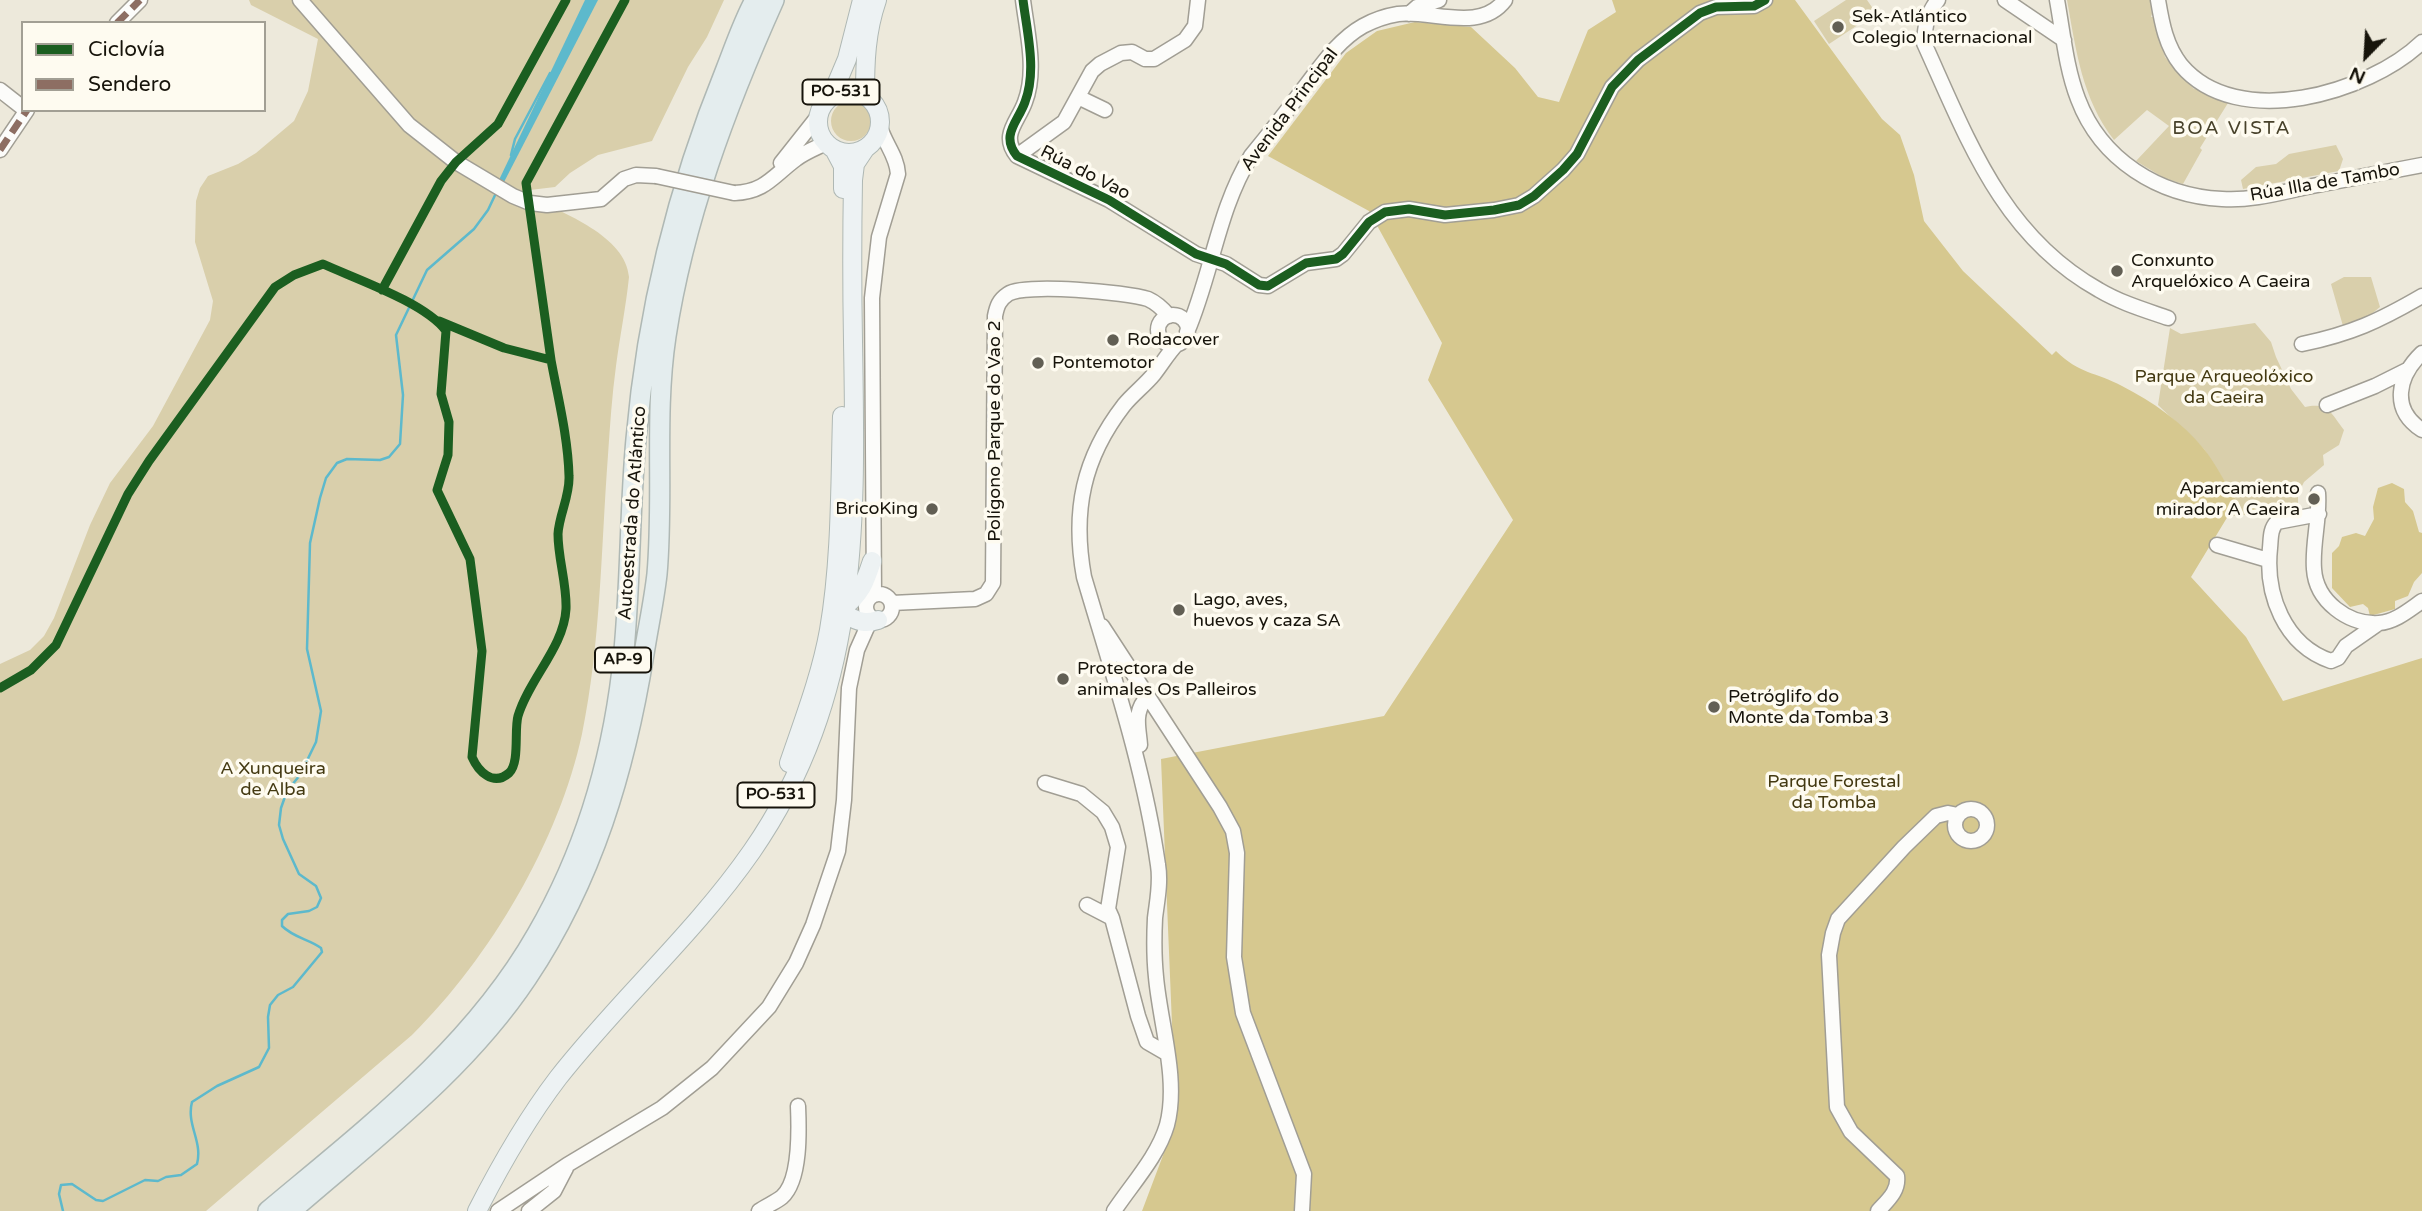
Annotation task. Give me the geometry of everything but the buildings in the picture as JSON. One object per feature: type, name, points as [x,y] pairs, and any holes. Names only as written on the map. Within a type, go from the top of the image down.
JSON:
[{"type":"highway","name":"Autoestrada do Atlántico","points":[[268,1211],[389,1109],[442,1059],[487,1008],[536,937],[576,854],[592,811],[615,721],[625,627],[636,439],[648,337],[690,166],[714,98],[755,0]]},
{"type":"highway","name":"Autoestrada do Atlántico","points":[[291,1211],[411,1109],[482,1037],[511,1002],[549,944],[586,872],[613,796],[633,720],[657,575],[660,411],[666,337],[680,270],[718,136],[774,0]]},
{"type":"main road","name":"PO-531","points":[[468,1211],[521,1116],[561,1062],[681,929],[742,851],[770,807],[787,769],[819,674],[829,630],[839,539],[844,370],[843,166],[821,135],[819,115],[831,97],[847,58],[862,0]]},
{"type":"main road","name":"PO-531","points":[[865,95],[867,41],[877,0]]},
{"type":"main road","name":"PO-531","points":[[477,1211],[518,1135],[560,1076],[714,901],[752,851],[797,770],[829,679],[845,606],[853,539],[853,180],[855,164],[874,141],[880,127],[877,108],[865,95],[848,91],[831,97]]},
{"type":"main road","points":[[830,146],[849,153],[867,148]]},
{"type":"main road","points":[[843,285],[848,303],[849,327],[846,463],[848,533],[843,594],[847,615],[871,622]]},
{"type":"main road","points":[[845,606],[856,598],[863,588],[872,561]]},
{"type":"main road","points":[[805,714],[820,695],[851,640],[871,622]]},
{"type":"street","points":[[300,0],[410,125],[456,162],[513,196],[530,203],[547,205],[601,199],[624,179],[636,175],[656,176],[734,193],[749,193],[772,181],[797,158],[830,146]]},
{"type":"street","points":[[1023,0],[1031,74],[1025,103],[1016,119],[1010,139],[1010,148],[1017,156],[1064,122],[1093,71],[1100,64],[1122,53],[1132,52],[1144,59],[1154,59],[1185,40],[1195,26],[1198,0]]},
{"type":"street","points":[[1409,14],[1417,7],[1438,0]]},
{"type":"street","name":"Avenida Principal","points":[[1171,343],[1186,337],[1175,322],[1197,307],[1229,201],[1240,174],[1341,43],[1361,27],[1382,17],[1409,14],[1468,18],[1483,16],[1495,10],[1505,0]]},
{"type":"street","name":"Rúa do Vao","points":[[1017,156],[1109,200],[1196,254],[1244,273],[1259,285],[1268,286],[1306,263],[1336,259],[1369,222],[1385,212],[1409,209],[1445,215],[1519,205],[1534,196],[1577,154],[1612,87],[1638,60],[1700,13],[1716,7],[1754,6],[1765,0]]},
{"type":"street","points":[[1938,0],[1931,8],[1925,25],[1924,43],[1989,180],[2016,222],[2056,261],[2088,284],[2132,306],[2168,318]]},
{"type":"street","points":[[2005,0],[2064,40]]},
{"type":"street","name":"Rúa Illa de Tambo","points":[[2057,0],[2076,92],[2089,122],[2103,143],[2122,163],[2161,187],[2186,195],[2211,198],[2255,198],[2422,165]]},
{"type":"street","points":[[2158,0],[2169,46],[2182,66],[2220,92],[2243,99],[2269,101],[2302,97],[2342,87],[2382,70],[2422,42]]},
{"type":"street","points":[[119,21],[138,1]]},
{"type":"street","points":[[0,90],[21,107]]},
{"type":"street","points":[[1078,97],[1105,110]]},
{"type":"street","points":[[0,150],[24,112]]},
{"type":"street","points":[[759,189],[819,115]]},
{"type":"street","points":[[498,1211],[567,1165],[662,1108],[712,1068],[769,1007],[796,963],[813,925],[838,851],[844,800],[849,688],[857,650],[871,622],[866,609],[868,601],[874,595],[872,298],[879,237],[898,170],[880,127]]},
{"type":"street","points":[[867,148],[880,148],[898,170]]},
{"type":"street","name":"Polígono Parque do Vao 2","points":[[892,603],[975,598],[986,594],[993,583],[995,316],[998,302],[1009,292],[1026,288],[1081,290],[1125,296],[1175,322]]},
{"type":"street","points":[[2302,344],[2337,337],[2365,327],[2422,296]]},
{"type":"street","points":[[1114,1211],[1158,1146],[1166,1128],[1170,1108],[1170,1082],[1154,944],[1159,868],[1141,775],[1079,548],[1078,518],[1089,466],[1126,402],[1158,369],[1171,343],[1158,333],[1175,322]]},
{"type":"street","points":[[2422,353],[2407,370],[2401,387],[2405,415],[2422,430]]},
{"type":"street","points":[[2327,405],[2407,370]]},
{"type":"street","points":[[2318,493],[2314,570],[2325,600],[2341,613],[2360,621],[2379,623]]},
{"type":"street","points":[[2319,514],[2277,522],[2271,531],[2268,560],[2271,596],[2284,623],[2301,642],[2318,656],[2331,661],[2338,658],[2346,646],[2379,623],[2394,619],[2422,601]]},
{"type":"street","points":[[2217,545],[2268,560]]},
{"type":"street","points":[[871,622],[890,616],[892,603],[887,596],[874,595]]},
{"type":"street","points":[[1097,620],[1108,632],[1233,831],[1237,853],[1234,957],[1237,984],[1243,1013],[1304,1174],[1302,1211]]},
{"type":"street","points":[[829,679],[849,688]]},
{"type":"street","points":[[1116,685],[1123,680],[1139,681]]},
{"type":"street","points":[[1116,685],[1157,711]]},
{"type":"street","points":[[1141,775],[1137,721],[1144,701]]},
{"type":"street","points":[[1045,783],[1081,794],[1103,812],[1112,827],[1118,847],[1108,909],[1147,1042],[1166,1054]]},
{"type":"street","points":[[1878,1211],[1894,1195],[1898,1184],[1897,1176],[1851,1132],[1837,1107],[1829,955],[1833,933],[1838,919],[1937,816],[1948,813],[1958,816]]},
{"type":"street","points":[[1087,905],[1112,918]]},
{"type":"street","points":[[759,1211],[783,1196],[790,1184],[799,1143],[798,1105]]},
{"type":"street","points":[[529,1211],[554,1191],[567,1165]]},
{"type":"green space","name":"A Xunqueira de Alba","points":[[249,0],[724,0],[652,141],[598,155],[570,173],[555,187],[530,190],[531,197],[605,238],[617,249],[625,262],[629,277],[612,399],[597,630],[582,734],[557,815],[518,896],[468,971],[412,1035],[206,1211],[0,1211],[0,664],[30,650],[44,636],[110,483],[153,426],[210,320],[213,301],[195,242],[196,201],[200,188],[208,176],[238,164],[256,153],[294,121],[308,91],[318,39],[251,5]]},
{"type":"green space","name":"Parque Forestal da Tomba","points":[[1612,0],[1795,0],[1882,119],[1900,135],[1914,175],[1924,221],[1963,271],[2052,355],[2056,351],[2072,364],[2113,381],[2145,399],[2177,421],[2208,455],[2236,500],[2191,577],[2246,637],[2283,701],[2422,658],[2422,1211],[1142,1211],[1176,1121],[1161,759],[1384,716],[1513,520],[1428,380],[1442,343],[1369,211],[1268,156],[1346,53],[1377,31],[1415,22],[1471,27],[1515,68],[1538,97],[1559,102],[1588,30],[1616,12]]},
{"type":"green space","points":[[1846,0],[1867,0],[1876,13],[1829,44],[1814,21]]},
{"type":"green space","points":[[2067,0],[2150,0],[2151,17],[2165,57],[2194,89],[2228,103],[2200,148],[2202,150],[2183,184],[2164,178],[2136,161],[2169,126],[2147,110],[2114,140],[2103,124],[2087,91]]},
{"type":"green space","points":[[851,101],[859,102],[865,107],[870,113],[870,129],[865,135],[859,140],[851,141],[843,140],[837,135],[832,129],[831,121],[832,113],[837,107],[843,102]]},
{"type":"green space","points":[[2336,145],[2343,159],[2339,171],[2243,189],[2241,180],[2256,167],[2276,164],[2289,154]]},
{"type":"green space","points":[[2344,277],[2371,277],[2380,307],[2369,316],[2343,326],[2331,284]]},
{"type":"green space","name":"Parque Arqueolóxico da Caeira","points":[[2255,323],[2271,342],[2291,389],[2305,407],[2319,406],[2328,410],[2344,430],[2339,445],[2323,455],[2324,465],[2304,482],[2298,494],[2298,512],[2229,516],[2236,500],[2204,449],[2158,405],[2170,328],[2181,334]]},
{"type":"green space","points":[[2392,483],[2404,489],[2405,502],[2413,511],[2419,532],[2422,533],[2422,573],[2414,582],[2408,596],[2395,601],[2395,609],[2370,616],[2368,608],[2363,604],[2350,607],[2332,588],[2332,553],[2339,546],[2342,537],[2356,533],[2365,536],[2374,519],[2373,507],[2378,488]]},
{"type":"water","points":[[585,0],[598,0],[503,184],[498,182]]},
{"type":"waterway","points":[[511,155],[515,139],[550,73]]},
{"type":"waterway","points":[[63,1211],[59,1194],[61,1185],[72,1184],[96,1200],[103,1201],[145,1180],[158,1181],[181,1175],[197,1164],[198,1148],[191,1118],[192,1102],[217,1086],[259,1067],[269,1048],[270,1005],[278,995],[293,987],[322,952],[321,948],[282,926],[282,920],[288,914],[309,911],[317,907],[321,898],[316,886],[299,874],[279,825],[287,791],[300,775],[316,742],[321,711],[307,649],[310,543],[320,498],[326,478],[337,463],[347,459],[380,460],[389,457],[400,444],[403,395],[396,335],[427,270],[474,229],[488,210],[497,191]]},
{"type":"marked path","points":[[119,21],[140,0]]},
{"type":"marked path","points":[[0,150],[26,112]]},
{"type":"cycle path","points":[[382,290],[441,181],[456,162],[498,124],[566,0]]},
{"type":"cycle path","points":[[551,360],[526,183],[625,0]]},
{"type":"cycle path","points":[[1023,0],[1031,65],[1029,90],[1010,135],[1010,142],[1017,156],[1109,200],[1196,254],[1226,264],[1259,285],[1268,286],[1306,263],[1336,259],[1369,222],[1385,212],[1409,209],[1445,215],[1519,205],[1534,196],[1577,154],[1612,87],[1638,60],[1700,13],[1716,7],[1754,6],[1765,0]]},
{"type":"cycle path","points":[[0,688],[31,670],[56,645],[128,494],[275,287],[294,275],[323,264],[407,301],[446,331],[441,394],[449,422],[448,455],[437,490],[470,559],[482,651],[472,757],[487,776],[497,778],[509,773],[516,754],[517,722],[523,702],[553,650],[564,623],[566,600],[558,534],[569,483],[565,432],[551,360],[504,348],[439,321]]},
{"type":"place","name":"Sek-Atlántico Colegio Internacional","points":[[1838,27]]},
{"type":"place","name":"Conxunto Arquelóxico A Caeira","points":[[2117,271]]},
{"type":"place","name":"Rodacover","points":[[1113,340]]},
{"type":"place","name":"Pontemotor","points":[[1038,363]]},
{"type":"place","name":"Aparcamiento mirador A Caeira","points":[[2314,499]]},
{"type":"place","name":"BricoKing","points":[[932,509]]},
{"type":"place","name":"Lago, aves, huevos y caza SA","points":[[1179,610]]},
{"type":"place","name":"Protectora de animales Os Palleiros","points":[[1063,679]]},
{"type":"place","name":"Petróglifo do Monte da Tomba 3","points":[[1714,707]]},
{"type":"district","name":"BOA VISTA","points":[[2232,129]]}]
